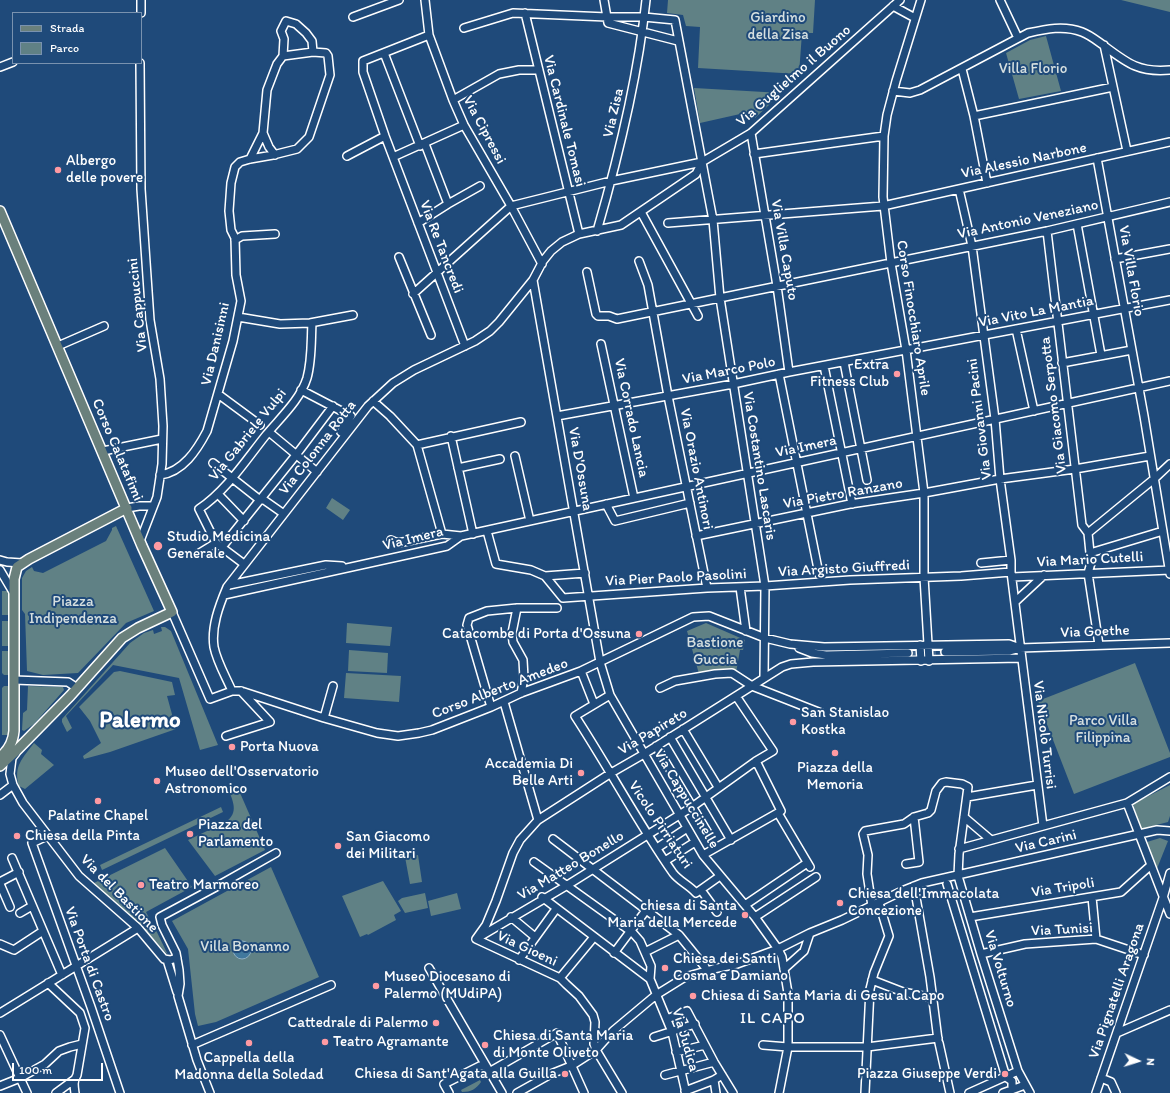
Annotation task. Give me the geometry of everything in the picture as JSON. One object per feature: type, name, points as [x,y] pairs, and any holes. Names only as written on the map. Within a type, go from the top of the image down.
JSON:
[{"type":"main road","name":"Corso Calatafimi","points":[[0,211],[140,541],[172,612]]},
{"type":"main road","points":[[0,757],[9,748],[14,731],[14,579],[17,567],[127,508]]},
{"type":"main road","points":[[0,766],[77,688],[122,638],[138,628],[172,612]]},
{"type":"main road","points":[[14,731],[15,736],[19,740],[28,738]]},
{"type":"street","points":[[141,0],[141,12]]},
{"type":"street","points":[[354,17],[399,0]]},
{"type":"street","name":"Via Cipressi","points":[[425,0],[429,35],[464,125],[511,206],[542,264]]},
{"type":"street","points":[[604,0],[608,23],[678,40]]},
{"type":"street","name":"Via Zisa","points":[[597,230],[611,181],[635,79],[643,32],[646,0]]},
{"type":"street","name":"Via Guglielmo il Buono","points":[[542,264],[551,251],[562,242],[578,234],[621,225],[696,174],[702,162],[751,133],[900,0]]},
{"type":"street","name":"Corso Finocchiaro Aprile","points":[[921,0],[914,18],[887,116],[884,136],[884,206],[891,263],[906,350],[918,436],[924,493],[924,645]]},
{"type":"street","points":[[1000,0],[1018,38]]},
{"type":"street","points":[[893,6],[914,18]]},
{"type":"street","points":[[464,28],[513,13],[644,17]]},
{"type":"street","name":"Via Cardinale Tomasi","points":[[525,13],[578,234]]},
{"type":"street","name":"Via Costantino Lascaris","points":[[644,17],[675,20],[713,220],[720,298],[765,586],[764,677]]},
{"type":"street","points":[[250,159],[263,133],[267,90],[277,64],[283,56],[284,39],[281,31],[286,22],[296,24],[306,33],[312,40],[313,52]]},
{"type":"street","points":[[893,91],[910,93],[920,90],[1018,38],[1034,31],[1047,28],[1063,28],[1081,31],[1091,35],[1126,62],[1149,70],[1170,70]]},
{"type":"street","points":[[429,35],[384,53],[448,204]]},
{"type":"street","points":[[1104,45],[1127,151]]},
{"type":"street","points":[[250,159],[297,149],[309,137],[330,75],[328,56],[326,53],[313,52],[283,56]]},
{"type":"street","name":"Via Re Tancredi","points":[[384,53],[363,61],[363,72],[385,136],[465,346]]},
{"type":"street","points":[[0,67],[12,62]]},
{"type":"street","name":"Via Cappuccini","points":[[140,64],[141,189],[150,320],[160,379],[163,408],[160,475],[157,497],[140,541]]},
{"type":"street","points":[[962,69],[974,116],[987,183]]},
{"type":"street","points":[[453,100],[499,74],[519,70],[539,70]]},
{"type":"street","points":[[974,116],[1113,87]]},
{"type":"street","points":[[393,157],[464,125]]},
{"type":"street","points":[[263,133],[269,147],[275,154]]},
{"type":"street","name":"Via Villa Caputo","points":[[751,133],[778,286],[790,372]]},
{"type":"street","points":[[347,156],[385,136]]},
{"type":"street","points":[[754,154],[884,136]]},
{"type":"street","name":"Via Alessio Narbone","points":[[668,223],[884,206],[1170,142]]},
{"type":"street","name":"Via Villa Florio","points":[[1097,158],[1170,571]]},
{"type":"street","name":"Via Danisinni","points":[[160,475],[169,474],[184,464],[200,444],[207,431],[228,360],[241,301],[236,275],[235,240],[229,211],[231,183],[235,167],[240,162],[250,159]]},
{"type":"street","points":[[413,294],[511,206],[611,181],[702,162]]},
{"type":"street","points":[[418,223],[480,186]]},
{"type":"street","name":"Via Giovanni Pacini","points":[[959,189],[972,246],[995,419],[1000,479],[1011,560],[1020,648]]},
{"type":"street","name":"Via Antonio Veneziano","points":[[586,272],[596,314],[598,316],[610,316],[617,319],[1046,231],[1170,202]]},
{"type":"street","points":[[641,212],[693,304],[698,316]]},
{"type":"street","points":[[1077,224],[1101,355]]},
{"type":"street","name":"Via Giacomo Serpotta","points":[[1046,231],[1082,525],[1088,533],[1092,563],[1088,573],[1099,645]]},
{"type":"street","points":[[235,240],[242,236],[274,234]]},
{"type":"street","points":[[1115,259],[1170,249]]},
{"type":"street","points":[[399,257],[430,336]]},
{"type":"street","name":"Via Orazio Antinori","points":[[639,261],[648,286],[668,396],[707,588]]},
{"type":"street","name":"Via Colonna Rotta","points":[[232,691],[214,648],[213,636],[217,613],[224,595],[229,585],[244,564],[317,472],[345,434],[373,401],[393,383],[414,370],[475,341],[499,322],[533,280],[542,264]]},
{"type":"street","name":"Via D'Ossuna","points":[[533,280],[600,662]]},
{"type":"street","name":"Via Vito La Mantia","points":[[906,350],[1170,300]]},
{"type":"street","points":[[238,317],[280,324],[312,323],[353,314]]},
{"type":"street","name":"Via Gabriele Vulpi","points":[[219,545],[199,509],[218,494],[295,402],[306,378],[311,356],[312,323]]},
{"type":"street","points":[[58,346],[104,326]]},
{"type":"street","points":[[1016,329],[1034,410]]},
{"type":"street","name":"Via Corrado Lancia","points":[[601,344],[634,498]]},
{"type":"street","name":"Via Marco Polo","points":[[557,416],[733,384],[906,350]]},
{"type":"street","points":[[1062,363],[1132,350]]},
{"type":"street","points":[[844,362],[867,480]]},
{"type":"street","points":[[824,366],[852,504]]},
{"type":"street","points":[[779,374],[819,574]]},
{"type":"street","name":"Via Imera","points":[[224,595],[447,546],[460,536],[1170,381]]},
{"type":"street","points":[[301,390],[351,416],[341,432],[345,434]]},
{"type":"street","points":[[218,394],[260,425]]},
{"type":"street","points":[[373,401],[390,416],[417,445],[442,534]]},
{"type":"street","points":[[198,554],[219,545],[244,521],[333,406]]},
{"type":"street","points":[[417,445],[451,436],[521,422]]},
{"type":"street","points":[[269,432],[317,472]]},
{"type":"street","points":[[451,436],[473,534]]},
{"type":"street","points":[[102,451],[162,439]]},
{"type":"street","points":[[515,456],[530,521]]},
{"type":"street","name":"Via Pietro Ranzano","points":[[696,536],[852,504],[1150,456]]},
{"type":"street","points":[[458,468],[500,460]]},
{"type":"street","points":[[213,463],[260,500],[264,500],[284,514]]},
{"type":"street","points":[[1088,533],[1170,464]]},
{"type":"street","points":[[218,494],[244,521]]},
{"type":"street","points":[[606,504],[615,521],[690,503]]},
{"type":"street","points":[[127,508],[153,506]]},
{"type":"street","points":[[487,531],[496,564],[531,570],[545,576],[585,573]]},
{"type":"street","points":[[1090,553],[1163,531]]},
{"type":"street","points":[[391,540],[398,543],[442,534],[460,536]]},
{"type":"street","points":[[219,545],[244,564]]},
{"type":"street","points":[[0,560],[22,563]]},
{"type":"street","points":[[981,563],[1011,560]]},
{"type":"street","points":[[229,585],[326,565],[352,567]]},
{"type":"street","points":[[0,570],[12,589],[14,598]]},
{"type":"street","name":"Via Mario Cutelli","points":[[924,577],[1170,571]]},
{"type":"street","points":[[1015,602],[1044,575]]},
{"type":"street","name":"Via Pier Paolo Pasolini","points":[[545,576],[563,598],[707,588],[765,586]]},
{"type":"street","name":"Via Argisto Giuffredi","points":[[765,586],[924,577]]},
{"type":"street","points":[[740,587],[746,631]]},
{"type":"street","points":[[517,608],[512,633],[513,642],[523,660],[524,678],[521,693]]},
{"type":"street","points":[[491,707],[467,625],[469,618],[487,611],[517,608],[557,608]]},
{"type":"street","name":"Corso Calatafimi","points":[[172,612],[210,699]]},
{"type":"street","name":"Corso Alberto Amedeo","points":[[210,699],[232,691],[241,691],[324,718],[377,733],[403,735],[419,733],[432,730],[504,702],[521,693],[581,671],[693,617],[709,616],[765,638],[790,644],[824,647],[1009,644],[1020,648]]},
{"type":"street","name":"Via Goethe","points":[[1020,648],[1170,643]]},
{"type":"street","name":"Corso Alberto Amedeo","points":[[790,644],[812,653],[826,655],[908,653]]},
{"type":"street","points":[[924,645],[929,661]]},
{"type":"street","points":[[924,645],[921,661],[1021,658]]},
{"type":"street","points":[[945,652],[1009,651],[1020,648]]},
{"type":"street","name":"Via Nicolò Turrisi","points":[[1020,648],[1043,826]]},
{"type":"street","name":"Via Papireto","points":[[476,939],[486,925],[513,853],[520,840],[538,820],[764,677],[782,667],[791,664],[813,662],[921,661]]},
{"type":"street","name":"Via Cappuccinelle","points":[[600,662],[610,695],[703,855],[755,917],[782,957],[788,993],[788,1047],[779,1093]]},
{"type":"street","points":[[581,671],[594,704],[610,695]]},
{"type":"street","points":[[660,688],[675,681],[715,674],[732,673],[752,686],[821,713]]},
{"type":"street","points":[[14,680],[68,682],[77,688]]},
{"type":"street","points":[[324,718],[333,686]]},
{"type":"street","points":[[226,736],[270,722],[241,691]]},
{"type":"street","name":"Via Matteo Bonello","points":[[476,939],[543,898],[566,886],[692,807],[756,761],[773,752],[736,696]]},
{"type":"street","points":[[504,702],[538,820]]},
{"type":"street","name":"Vicolo Pirriaturi","points":[[594,704],[575,716],[674,875],[692,888],[696,894],[701,890]]},
{"type":"street","points":[[683,729],[718,787]]},
{"type":"street","points":[[670,737],[731,840]]},
{"type":"street","points":[[656,746],[708,833]]},
{"type":"street","points":[[0,795],[13,785],[10,774],[11,765],[12,758],[17,750]]},
{"type":"street","points":[[745,905],[809,865],[780,812],[756,761]]},
{"type":"street","points":[[959,849],[1127,803],[1170,777]]},
{"type":"street","name":"Via Volturno","points":[[914,817],[929,812],[936,791],[942,783],[962,784],[968,787],[959,849],[958,876],[1018,1071],[1025,1085]]},
{"type":"street","name":"Via del Bastione","points":[[13,785],[22,803],[85,882],[138,928],[159,954],[167,960]]},
{"type":"street","points":[[967,797],[1037,785]]},
{"type":"street","points":[[1127,803],[1170,914]]},
{"type":"street","points":[[703,855],[780,812]]},
{"type":"street","points":[[865,1093],[870,989],[889,936],[875,904],[868,874],[868,855],[864,834],[865,831],[904,824],[914,817],[919,862],[906,864]]},
{"type":"street","points":[[964,817],[991,840]]},
{"type":"street","points":[[657,848],[687,828]]},
{"type":"street","name":"Via Carini","points":[[517,1093],[551,1074],[571,1066],[596,1050],[613,1031],[656,995],[685,977],[737,964],[778,949],[914,886],[1157,830],[1170,831]]},
{"type":"street","name":"Via Porta di Castro","points":[[47,836],[32,843],[120,1093]]},
{"type":"street","points":[[553,839],[647,909],[679,935],[702,962],[706,971]]},
{"type":"street","points":[[665,861],[695,842]]},
{"type":"street","points":[[178,996],[180,984],[177,958],[162,925],[160,917],[210,891],[276,853]]},
{"type":"street","points":[[12,858],[62,975]]},
{"type":"street","name":"Via Judica","points":[[534,862],[631,931],[640,941],[651,966],[650,979],[672,1032],[686,1092]]},
{"type":"street","name":"Via Tripoli","points":[[970,917],[1121,892],[1151,865]]},
{"type":"street","points":[[10,907],[0,883],[19,872]]},
{"type":"street","name":"Via Pignatelli Aragona","points":[[1096,1093],[1144,955],[1170,873]]},
{"type":"street","points":[[717,912],[701,890],[720,876]]},
{"type":"street","points":[[755,917],[816,877]]},
{"type":"street","name":"Via Volturno","points":[[947,884],[1006,1077],[1012,1081],[1012,1089]]},
{"type":"street","points":[[914,886],[933,998],[938,1040],[949,1090]]},
{"type":"street","points":[[1092,897],[1096,939]]},
{"type":"street","points":[[543,898],[650,979]]},
{"type":"street","points":[[20,913],[32,906]]},
{"type":"street","points":[[519,960],[556,909]]},
{"type":"street","points":[[614,952],[647,909]]},
{"type":"street","points":[[511,917],[535,937]]},
{"type":"street","points":[[0,1013],[138,928]]},
{"type":"street","points":[[0,944],[14,950],[43,931]]},
{"type":"street","points":[[784,969],[804,951],[810,933]]},
{"type":"street","points":[[645,952],[679,935]]},
{"type":"street","points":[[560,978],[594,937]]},
{"type":"street","name":"Via Gioeni","points":[[476,939],[560,978],[579,996],[593,1015],[595,1022],[594,1044],[596,1050]]},
{"type":"street","name":"Via Tunisi","points":[[981,954],[1025,944],[1096,939],[1144,955]]},
{"type":"street","points":[[177,958],[167,960],[192,1045],[210,1093]]},
{"type":"street","points":[[429,968],[502,1093]]},
{"type":"street","points":[[872,980],[903,992],[933,998]]},
{"type":"street","points":[[48,983],[80,1013],[85,1028],[84,1042],[82,1044],[75,1079],[75,1093]]},
{"type":"street","points":[[192,1045],[331,985]]},
{"type":"street","points":[[1117,1033],[1170,1010]]},
{"type":"street","points":[[667,1019],[687,1011],[714,1062],[733,1093]]},
{"type":"street","points":[[654,1037],[695,1024]]},
{"type":"street","points":[[489,1072],[557,1033],[584,1093]]},
{"type":"street","points":[[0,1035],[27,1093]]},
{"type":"street","points":[[763,1045],[788,1047],[867,1046],[938,1040]]},
{"type":"street","points":[[0,1086],[20,1078],[45,1064],[59,1051],[82,1044]]},
{"type":"street","points":[[676,1052],[705,1045]]},
{"type":"street","points":[[596,1050],[622,1093]]},
{"type":"street","points":[[665,1075],[714,1062]]},
{"type":"street","points":[[449,1093],[444,1084],[484,1064]]},
{"type":"street","points":[[969,1093],[1018,1071]]},
{"type":"street","points":[[686,1092],[722,1075]]},
{"type":"street","points":[[1101,1078],[1111,1082],[1116,1093]]},
{"type":"street","points":[[56,1093],[75,1079]]},
{"type":"street","points":[[714,1080],[716,1093]]},
{"type":"street","points":[[1003,1093],[1025,1085],[1030,1093]]},
{"type":"green space","name":"Giardino della Zisa","points":[[668,0],[815,0],[813,33],[802,33],[799,74],[698,68],[700,27],[686,26],[683,15],[667,13]]},
{"type":"green space","points":[[1121,0],[1170,0],[1170,12]]},
{"type":"green space","name":"Villa Florio","points":[[1046,36],[1061,91],[1019,99],[1006,53],[1030,40]]},
{"type":"green space","points":[[694,88],[782,93],[755,118],[749,112],[700,123]]},
{"type":"green space","points":[[332,498],[350,510],[343,520],[326,508]]},
{"type":"green space","name":"Piazza Indipendenza","points":[[116,526],[154,611],[126,623],[78,673],[43,675],[27,671],[25,614],[22,610],[22,578],[26,571],[32,567],[34,571],[43,573],[106,541],[112,528]]},
{"type":"green space","points":[[2,591],[9,591],[9,615],[2,615]]},
{"type":"green space","points":[[2,621],[9,621],[9,646],[2,646]]},
{"type":"green space","points":[[347,623],[392,627],[390,646],[346,643]]},
{"type":"green space","name":"Bastione Guccia","points":[[706,623],[745,640],[743,650],[740,650],[736,673],[699,674],[687,631]]},
{"type":"green space","points":[[161,627],[165,627],[171,631],[218,745],[200,750],[179,678],[113,665],[66,716],[72,728],[67,732],[62,719],[130,643],[144,633],[153,630],[154,634],[162,631]]},
{"type":"green space","points":[[349,650],[388,653],[387,673],[348,671]]},
{"type":"green space","points":[[2,651],[9,651],[9,675],[4,675],[2,673]]},
{"type":"green space","name":"Parco Villa Filippina","points":[[1135,663],[1170,753],[1170,757],[1074,794],[1038,701]]},
{"type":"green space","points":[[120,671],[172,682],[175,695],[167,696],[176,729],[110,752],[84,759],[83,756],[101,743],[90,721],[79,707],[114,672]]},
{"type":"green space","points":[[346,673],[401,676],[399,702],[344,698]]},
{"type":"green space","points":[[4,686],[9,686],[8,735],[2,735],[2,688]]},
{"type":"green space","points":[[28,686],[63,687],[64,690],[34,724],[24,731],[22,730],[23,713],[27,710]]},
{"type":"green space","points":[[34,743],[42,750],[41,754],[54,765],[25,789],[19,786],[17,773],[20,763]]},
{"type":"green space","points":[[1170,785],[1170,816],[1168,822],[1141,829],[1133,804]]},
{"type":"green space","points":[[237,786],[265,850],[215,876],[188,840],[226,822],[230,818],[234,811],[234,806],[228,788]]},
{"type":"green space","points":[[221,807],[223,812],[102,870],[100,865]]},
{"type":"green space","points":[[1160,838],[1168,841],[1156,871],[1147,842]]},
{"type":"green space","points":[[165,848],[192,887],[146,912],[150,920],[141,925],[94,883]]},
{"type":"green space","points":[[418,855],[422,882],[410,884],[405,857]]},
{"type":"green space","name":"Villa Bonanno","points":[[271,867],[319,977],[216,1022],[198,1026],[195,1014],[188,949],[172,921]]},
{"type":"green space","points":[[383,881],[401,911],[394,915],[396,920],[368,935],[367,934],[360,937],[342,896]]},
{"type":"green space","points":[[425,893],[428,908],[405,913],[398,901],[402,898]]},
{"type":"green space","points":[[457,893],[461,909],[431,916],[428,901]]},
{"type":"green space","points":[[153,924],[168,955],[144,929]]},
{"type":"green space","points":[[480,1080],[481,1082],[471,1091],[462,1092],[461,1090]]},
{"type":"water","points":[[242,941],[248,944],[251,950],[248,956],[242,959],[236,956],[233,950],[236,944]]},
{"type":"tunnel","points":[[908,653],[945,652]]},
{"type":"place","name":"Albergo delle povere","points":[[58,170]]},
{"type":"place","name":"Extra Fitness Club","points":[[897,374]]},
{"type":"place","name":"Studio Medicina Generale","points":[[158,546]]},
{"type":"place","name":"Catacombe di Porta d'Ossuna","points":[[639,634]]},
{"type":"place","name":"San Stanislao Kostka","points":[[793,722]]},
{"type":"place","name":"Porta Nuova","points":[[232,747]]},
{"type":"place","name":"Piazza della Memoria","points":[[835,753]]},
{"type":"place","name":"Accademia Di Belle Arti","points":[[581,773]]},
{"type":"place","name":"Museo dell'Osservatorio Astronomico","points":[[157,781]]},
{"type":"place","name":"Palatine Chapel","points":[[98,801]]},
{"type":"place","name":"Piazza del Parlamento","points":[[190,834]]},
{"type":"place","name":"Chiesa della Pinta","points":[[17,836]]},
{"type":"place","name":"San Giacomo dei Militari","points":[[338,846]]},
{"type":"place","name":"Teatro Marmoreo","points":[[141,885]]},
{"type":"place","name":"Chiesa dell'Immacolata Concezione","points":[[840,903]]},
{"type":"place","name":"chiesa di Santa Maria della Mercede","points":[[745,915]]},
{"type":"place","name":"Chiesa dei Santi Cosma e Damiano","points":[[665,968]]},
{"type":"place","name":"Museo Diocesano di Palermo (MUdiPA)","points":[[376,986]]},
{"type":"place","name":"Chiesa di Santa Maria di Gesu al Capo","points":[[693,996]]},
{"type":"place","name":"Cattedrale di Palermo","points":[[436,1023]]},
{"type":"place","name":"Teatro Agramante","points":[[325,1042]]},
{"type":"place","name":"Cappella della Madonna della Soledad","points":[[249,1043]]},
{"type":"place","name":"Chiesa di Santa Maria di Monte Oliveto","points":[[485,1045]]},
{"type":"place","name":"Chiesa di Sant'Agata alla Guilla","points":[[565,1074]]},
{"type":"place","name":"Piazza Giuseppe Verdi","points":[[1005,1074]]},
{"type":"district","name":"Palermo","points":[[140,721]]},
{"type":"district","name":"IL CAPO","points":[[773,1019]]}]
